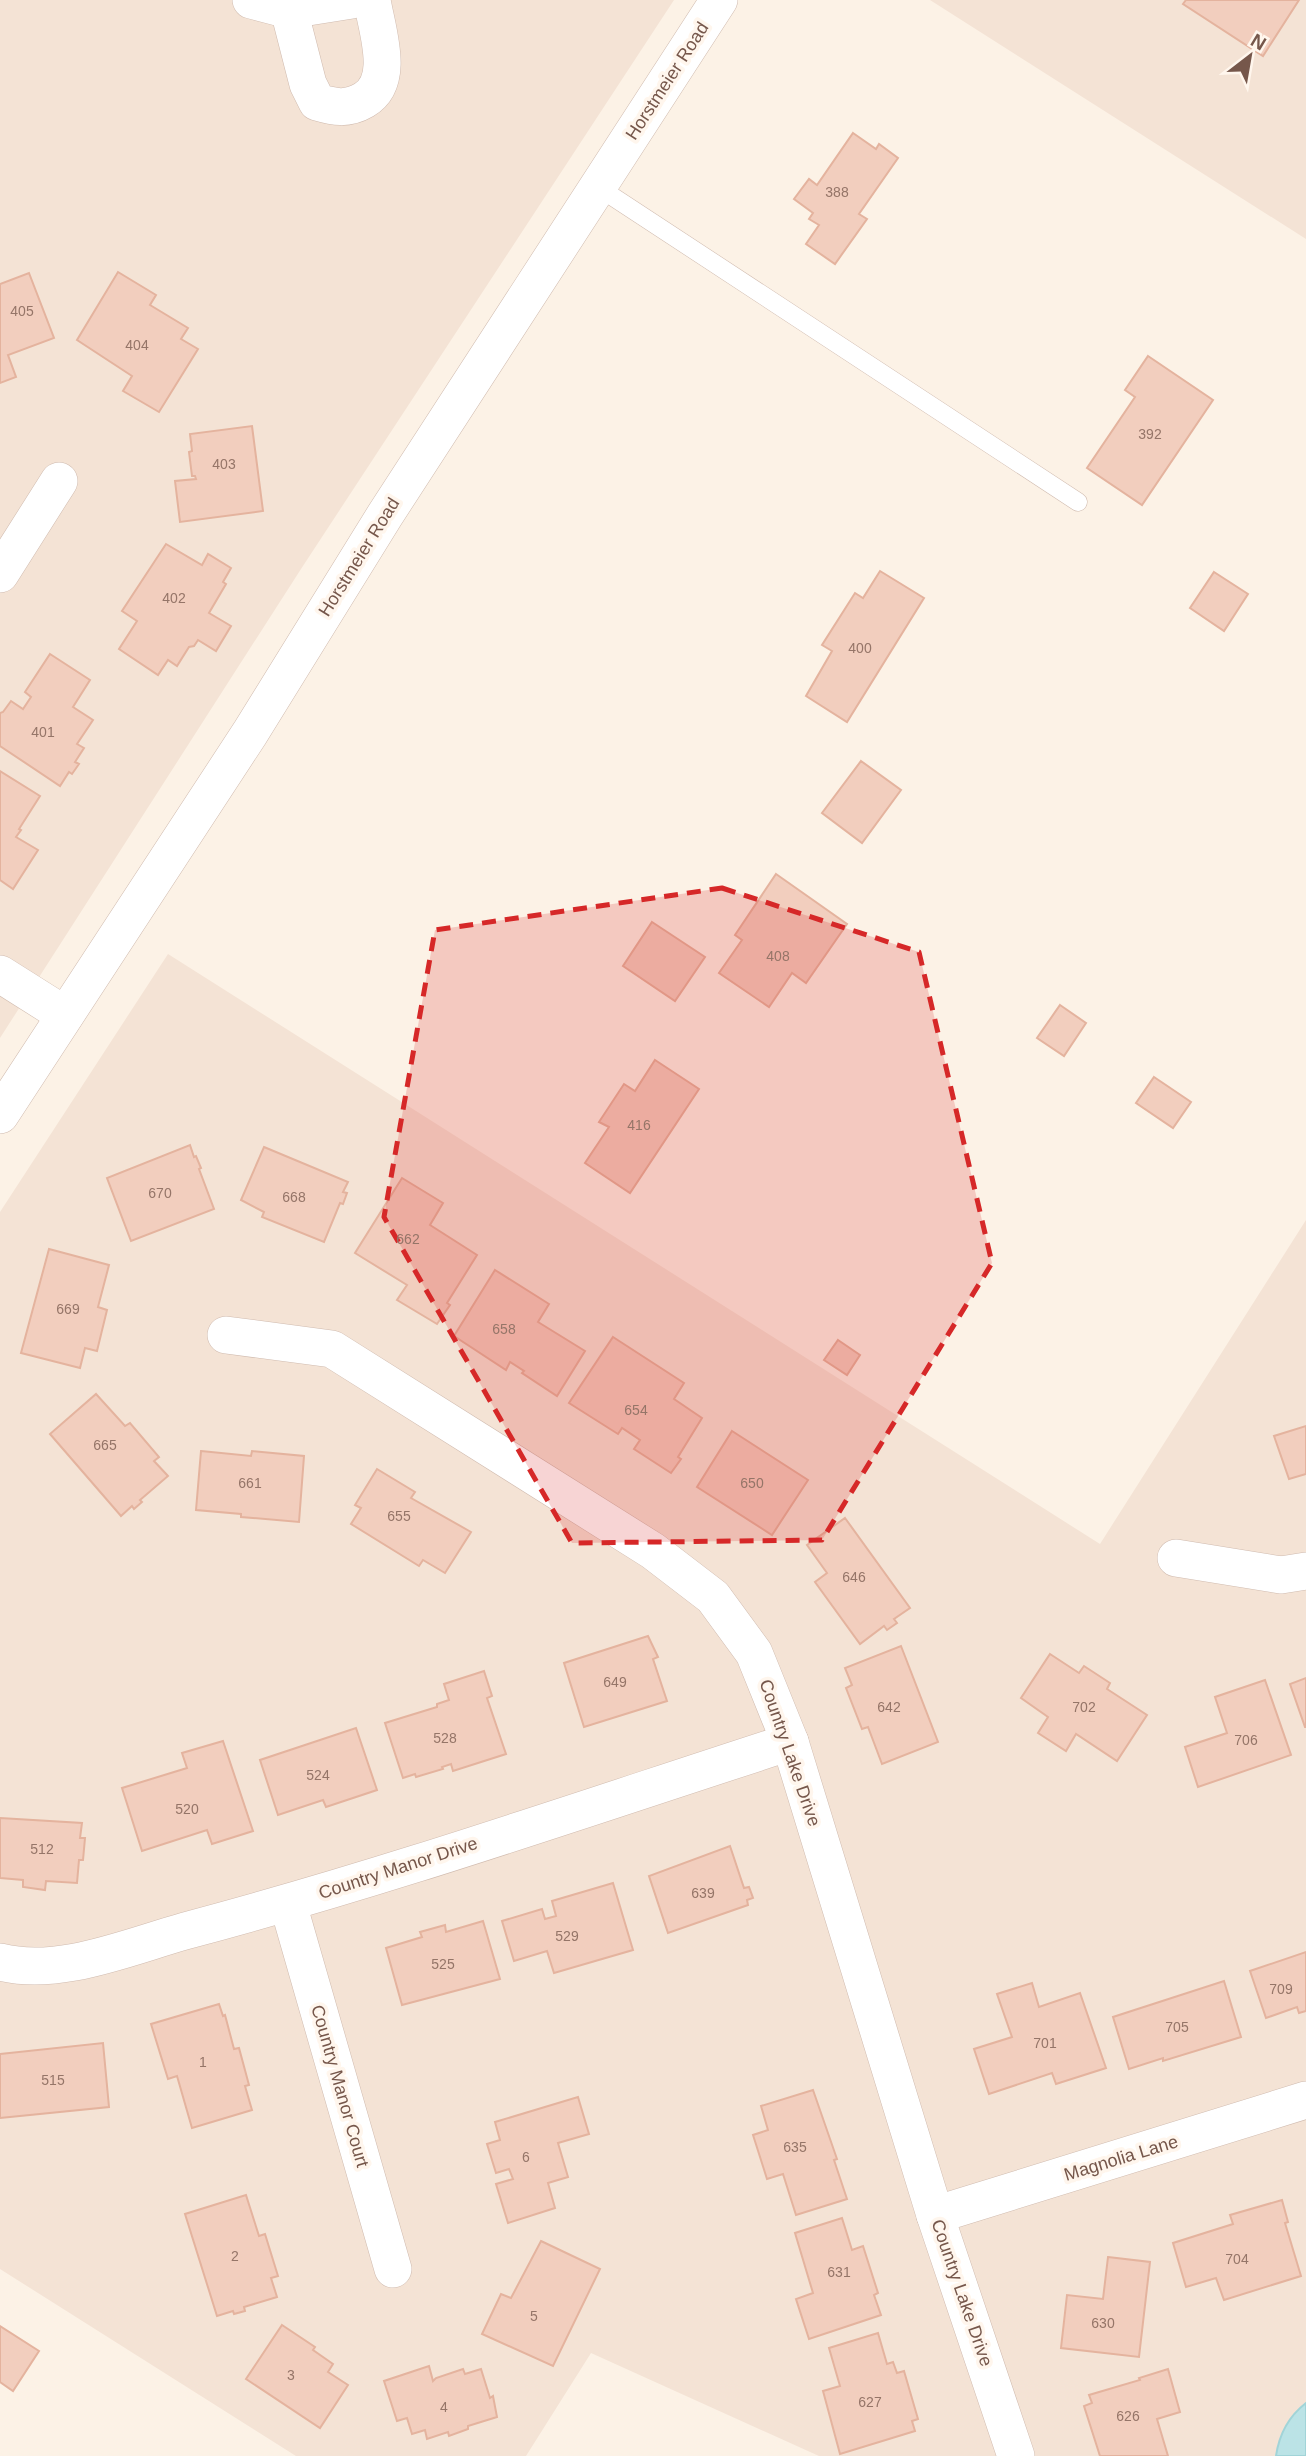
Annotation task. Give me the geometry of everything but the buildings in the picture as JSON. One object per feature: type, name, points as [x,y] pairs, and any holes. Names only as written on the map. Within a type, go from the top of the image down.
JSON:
[{"type":"street","points":[[251,0],[289,10],[352,0]]},
{"type":"street","points":[[289,10],[308,83],[317,102],[337,108],[354,106],[375,94],[382,78],[372,0]]},
{"type":"street","name":"Horstmeier Road","points":[[0,1115],[250,733],[385,515],[719,0]]},
{"type":"street","points":[[0,574],[59,481]]},
{"type":"street","points":[[0,974],[65,1015]]},
{"type":"street","name":"Country Lake Drive","points":[[226,1335],[332,1349],[653,1551],[713,1597],[754,1653],[790,1742],[935,2215],[1016,2456]]},
{"type":"street","points":[[1176,1559],[1281,1575],[1306,1571]]},
{"type":"street","name":"Country Manor Drive","points":[[0,1962],[19,1967],[89,1960],[144,1942],[288,1904],[790,1742]]},
{"type":"street","name":"Country Manor Court","points":[[288,1904],[393,2269]]},
{"type":"street","name":"Magnolia Lane","points":[[935,2215],[1306,2101]]},
{"type":"lane","points":[[598,187],[1078,502]]},
{"type":"highlighted area","points":[[722,888],[919,952],[992,1263],[822,1540],[572,1543],[384,1217],[435,930]]},
{"type":"shaded area","points":[[0,0],[674,0],[301,569],[0,1038]]},
{"type":"shaded area","points":[[930,0],[1306,0],[1306,239]]},
{"type":"shaded area","points":[[168,954],[1100,1544],[1306,1220],[1306,2456],[819,2456],[591,2353],[526,2456],[296,2456],[0,2269],[0,1212]]},
{"type":"water","points":[[1306,2403],[1306,2456],[1276,2456],[1286,2426]]}]
